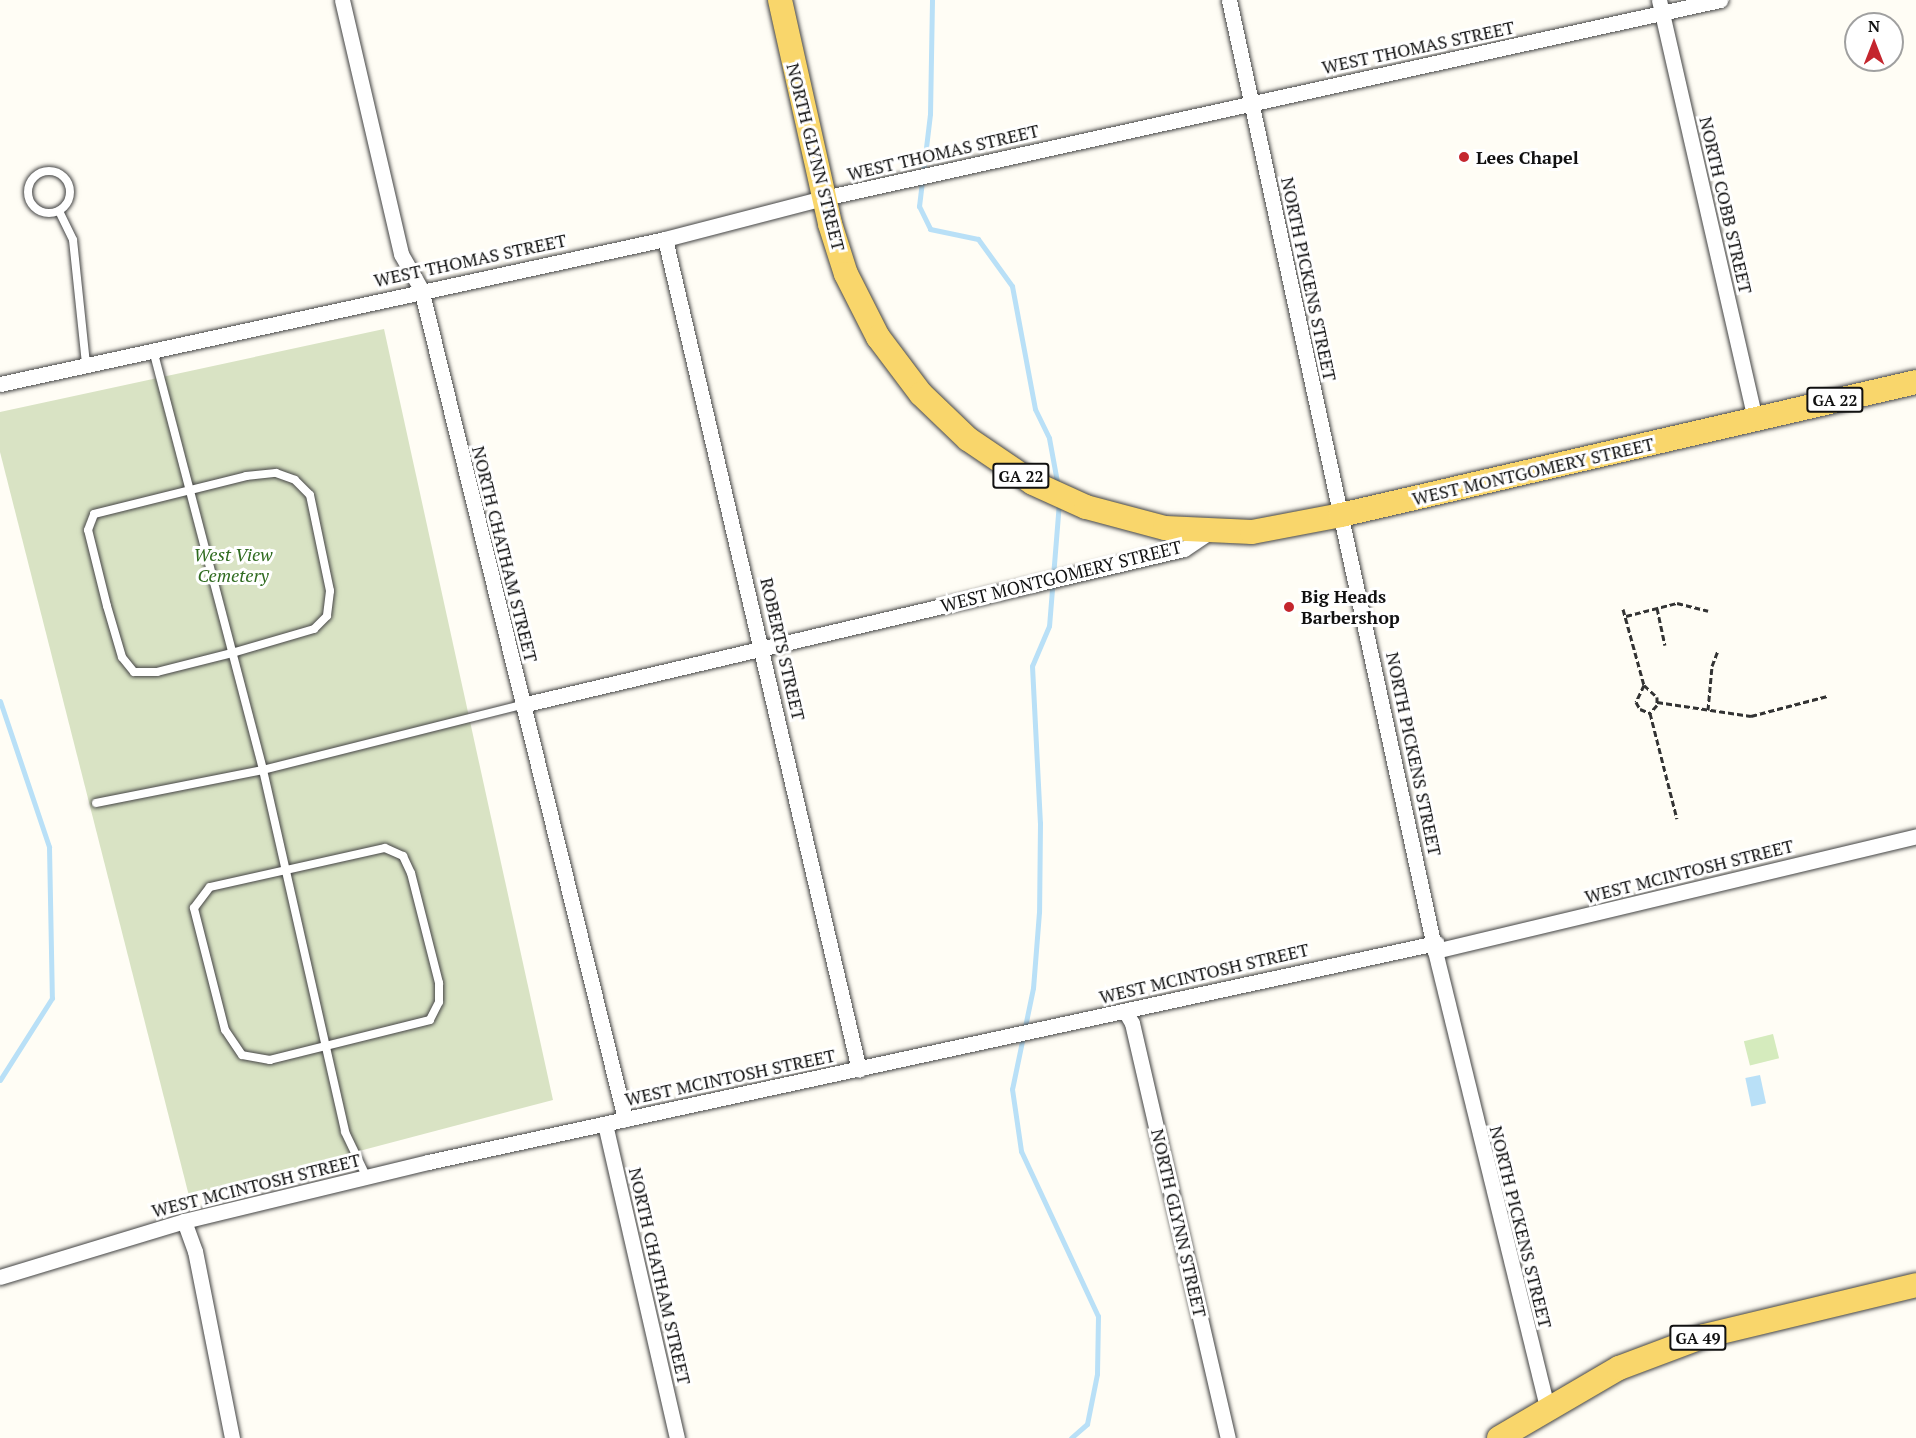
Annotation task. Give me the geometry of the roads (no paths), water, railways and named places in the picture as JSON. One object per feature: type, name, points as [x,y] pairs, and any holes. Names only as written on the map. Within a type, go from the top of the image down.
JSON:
[{"type":"main road","name":"NORTH GLYNN STREET","points":[[780,0],[824,198],[846,274],[878,337],[921,394],[968,439],[1025,478],[1086,507],[1148,525],[1211,531]]},
{"type":"main road","name":"WEST MONTGOMERY STREET","points":[[1211,531],[1252,532],[1341,515],[1916,382]]},
{"type":"main road","name":"GA 49","points":[[1499,1438],[1619,1368],[1704,1336],[1916,1285]]},
{"type":"street","name":"NORTH CHATHAM STREET","points":[[342,0],[401,254],[421,289],[625,1119]]},
{"type":"street","name":"NORTH PICKENS STREET","points":[[1229,0],[1436,947],[1547,1408]]},
{"type":"street","name":"WEST THOMAS STREET","points":[[0,384],[421,289],[665,239],[824,198],[1252,103],[1660,7],[1720,0]]},
{"type":"street","name":"NORTH COBB STREET","points":[[1660,7],[1755,419]]},
{"type":"street","name":"ROBERTS STREET","points":[[665,239],[859,1070]]},
{"type":"street","name":"WEST MONTGOMERY STREET","points":[[522,705],[1184,549],[1211,531]]},
{"type":"street","name":"WEST MCINTOSH STREET","points":[[0,1277],[184,1221],[367,1178],[625,1119],[1125,1011],[1436,947],[1463,948],[1916,836]]},
{"type":"street","name":"NORTH GLYNN STREET","points":[[1125,1011],[1132,1023],[1228,1438]]},
{"type":"street","name":"NORTH CHATHAM STREET","points":[[605,1124],[677,1438]]},
{"type":"street","points":[[184,1221],[195,1251],[232,1438]]},
{"type":"lane","points":[[56,171],[68,182],[69,198],[59,211],[43,212],[30,202],[28,185],[39,173],[56,171]]},
{"type":"lane","points":[[59,211],[73,240],[86,363]]},
{"type":"lane","points":[[153,348],[263,770],[345,1132],[367,1178]]},
{"type":"lane","points":[[276,473],[295,480],[310,495],[330,591],[327,615],[314,629],[232,653],[157,672],[134,672],[122,657],[107,606],[88,530],[94,514],[189,489],[276,473]]},
{"type":"lane","points":[[96,803],[263,770],[522,705]]},
{"type":"lane","points":[[385,848],[403,856],[411,873],[439,984],[439,1002],[430,1020],[327,1049],[270,1060],[242,1054],[225,1030],[210,982],[194,908],[210,887],[286,871],[385,848]]},
{"type":"water","points":[[1760,1075],[1766,1103],[1751,1106],[1745,1078]]},
{"type":"waterway","points":[[932,0],[930,114],[919,206],[930,229],[978,239],[1012,286],[1035,409],[1049,438],[1058,487]]},
{"type":"waterway","points":[[1059,502],[1049,626],[1032,666],[1040,823],[1039,912],[1033,988],[1012,1089],[1021,1151],[1098,1316],[1097,1374],[1087,1424],[1071,1438]]},
{"type":"waterway","points":[[0,701],[49,847],[52,998],[0,1080]]},
{"type":"place","name":"Lees Chapel","points":[[1464,157]]},
{"type":"place","name":"Big Heads Barbershop","points":[[1289,607]]},
{"type":"park label","name":"West View Cemetery","points":[[233,565]]}]
